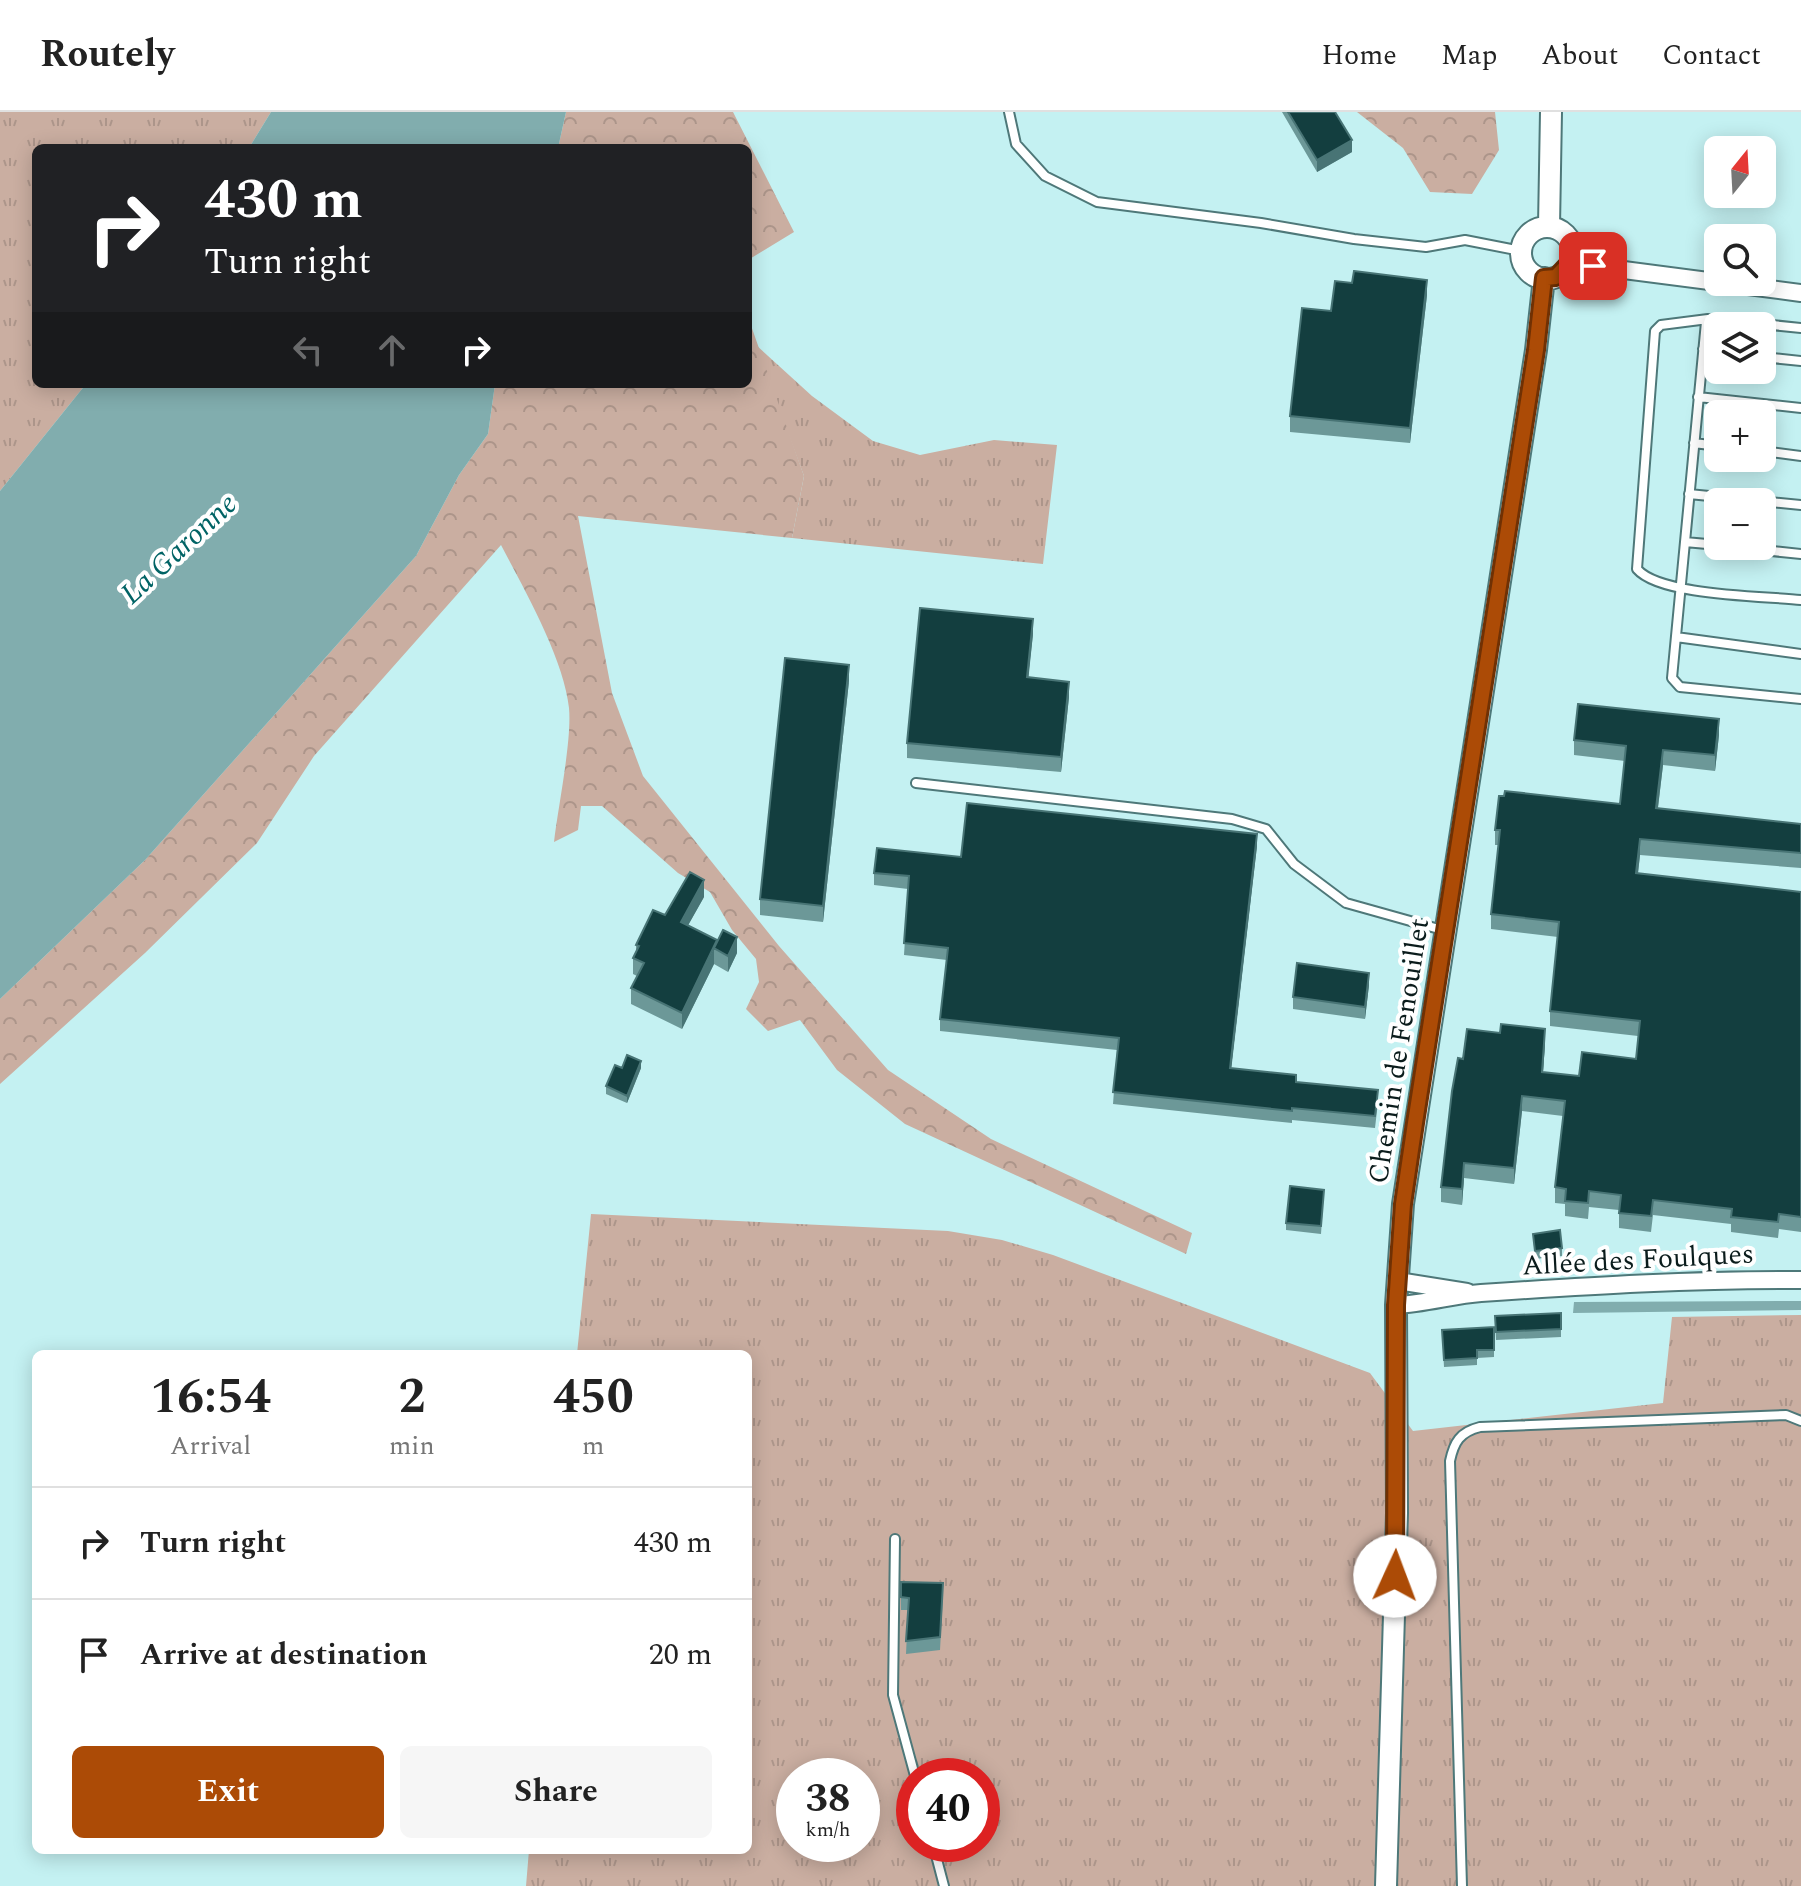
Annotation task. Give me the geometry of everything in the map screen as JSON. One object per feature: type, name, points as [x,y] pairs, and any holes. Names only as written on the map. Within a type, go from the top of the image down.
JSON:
[{"type":"street","points":[[1549,226],[1551,112]]},
{"type":"street","points":[[1549,226],[1527,236],[1521,251],[1524,266],[1544,278],[1556,277],[1572,260]]},
{"type":"street","points":[[1549,226],[1568,237],[1572,260]]},
{"type":"street","points":[[1572,260],[1593,266],[1801,293]]},
{"type":"street","name":"Chemin de Fenouillet","points":[[1386,1886],[1397,1513],[1396,1305],[1403,1204],[1536,350],[1544,278]]},
{"type":"street","name":"Allée des Foulques","points":[[1396,1305],[1436,1302],[1477,1293],[1718,1279],[1801,1280]]},
{"type":"street","name":"Allée des Foulques","points":[[1398,1281],[1477,1293]]},
{"type":"lane","points":[[1009,112],[1016,144],[1045,176],[1097,202],[1261,223],[1354,239],[1426,247],[1465,240],[1521,251]]},
{"type":"lane","points":[[1704,320],[1661,325],[1654,336],[1636,560],[1643,576],[1680,587],[1801,600]]},
{"type":"lane","points":[[1776,326],[1801,328]]},
{"type":"lane","points":[[1704,343],[1672,678],[1676,685],[1801,699]]},
{"type":"lane","points":[[1776,358],[1801,361]]},
{"type":"lane","points":[[1698,397],[1801,408]]},
{"type":"lane","points":[[1694,443],[1704,444]]},
{"type":"lane","points":[[1776,453],[1801,456]]},
{"type":"lane","points":[[1689,494],[1801,505]]},
{"type":"lane","points":[[1685,542],[1704,544]]},
{"type":"lane","points":[[1776,552],[1801,554]]},
{"type":"lane","points":[[1676,637],[1801,654]]},
{"type":"lane","points":[[916,783],[1232,819],[1266,829],[1294,864],[1346,903],[1446,931]]},
{"type":"lane","points":[[1462,1886],[1450,1461],[1454,1443],[1466,1430],[1480,1427],[1786,1415],[1801,1421]]},
{"type":"lane","points":[[895,1539],[893,1695],[910,1758]]},
{"type":"lane","points":[[938,1862],[944,1886]]},
{"type":"green space","points":[[0,112],[271,112],[251,144],[32,144],[32,388],[83,388],[0,491]]},
{"type":"green space","points":[[566,112],[733,112],[749,144],[559,144]]},
{"type":"green space","points":[[1357,112],[1495,112],[1499,150],[1472,194],[1430,192],[1403,148]]},
{"type":"green space","points":[[752,149],[794,232],[752,258]]},
{"type":"green space","points":[[752,328],[804,476],[792,538],[578,516],[612,693],[643,776],[779,946],[888,1070],[991,1139],[1192,1233],[1186,1254],[905,1124],[837,1070],[800,1020],[768,1031],[746,1009],[759,982],[756,959],[732,930],[710,892],[678,873],[602,806],[581,806],[578,830],[554,842],[568,738],[566,689],[542,625],[501,545],[314,756],[257,843],[145,953],[0,1084],[0,999],[145,860],[416,556],[459,475],[488,434],[494,388],[752,388]]},
{"type":"green space","points":[[755,344],[812,396],[873,441],[920,455],[994,440],[1057,445],[1043,564],[792,538],[804,476]]},
{"type":"green space","points":[[591,1214],[948,1231],[1002,1240],[1053,1255],[1370,1373],[1413,1431],[1663,1403],[1672,1317],[1801,1315],[1801,1886],[526,1886],[529,1854],[752,1854],[752,1350],[577,1350]]},
{"type":"water","points":[[271,112],[566,112],[559,144],[251,144]]},
{"type":"water","name":"La Garonne","points":[[83,388],[494,388],[488,434],[459,475],[416,556],[145,860],[0,999],[0,491]]},
{"type":"water","points":[[1801,1301],[1801,1310],[1573,1313],[1574,1302]]},
{"type":"building","points":[[1288,112],[1335,112],[1352,140],[1317,160]]},
{"type":"building","points":[[1354,271],[1427,280],[1410,428],[1290,416],[1302,308],[1331,311],[1335,281],[1352,283]]},
{"type":"building","points":[[920,608],[1033,619],[1027,677],[1069,682],[1061,757],[907,743]]},
{"type":"building","points":[[785,658],[849,665],[823,906],[760,899]]},
{"type":"building","points":[[1578,704],[1719,719],[1715,755],[1663,750],[1656,808],[1801,824],[1801,853],[1640,839],[1636,873],[1801,892],[1801,1217],[1779,1214],[1778,1222],[1731,1217],[1732,1209],[1653,1200],[1651,1216],[1619,1213],[1621,1195],[1589,1191],[1588,1203],[1565,1201],[1566,1189],[1555,1187],[1565,1101],[1522,1096],[1514,1168],[1464,1163],[1462,1189],[1441,1187],[1452,1091],[1458,1058],[1463,1059],[1467,1029],[1500,1033],[1501,1024],[1545,1029],[1542,1072],[1579,1076],[1582,1052],[1636,1059],[1640,1021],[1550,1011],[1559,922],[1491,914],[1500,830],[1495,830],[1499,796],[1504,796],[1505,791],[1620,804],[1626,746],[1574,740]]},
{"type":"building","points":[[967,803],[1257,834],[1230,1068],[1296,1075],[1296,1082],[1378,1090],[1375,1116],[1292,1108],[1292,1111],[1113,1092],[1119,1038],[940,1019],[948,948],[904,943],[909,876],[874,873],[877,848],[961,857]]},
{"type":"building","points":[[690,872],[704,880],[681,922],[717,940],[682,1013],[631,988],[644,963],[633,958],[639,946],[636,945],[653,910],[665,915]]},
{"type":"building","points":[[723,930],[737,937],[728,956],[714,948]]},
{"type":"building","points":[[1297,963],[1369,973],[1365,1007],[1293,997]]},
{"type":"building","points":[[627,1055],[641,1061],[627,1096],[606,1086],[615,1065],[622,1068]]},
{"type":"building","points":[[1290,1186],[1324,1190],[1321,1226],[1286,1223]]},
{"type":"building","points":[[1560,1230],[1562,1248],[1535,1251],[1533,1234]]},
{"type":"building","points":[[1561,1313],[1561,1329],[1496,1332],[1495,1316]]},
{"type":"building","points":[[1494,1327],[1494,1350],[1477,1350],[1477,1358],[1444,1360],[1442,1330]]},
{"type":"building","points":[[901,1582],[943,1583],[940,1637],[906,1641],[909,1598],[901,1597]]},
{"type":"route","points":[[1395,1576],[1396,1305],[1403,1204],[1415,1123],[1536,350],[1544,278],[1556,277],[1566,270],[1572,260],[1593,266]]}]
